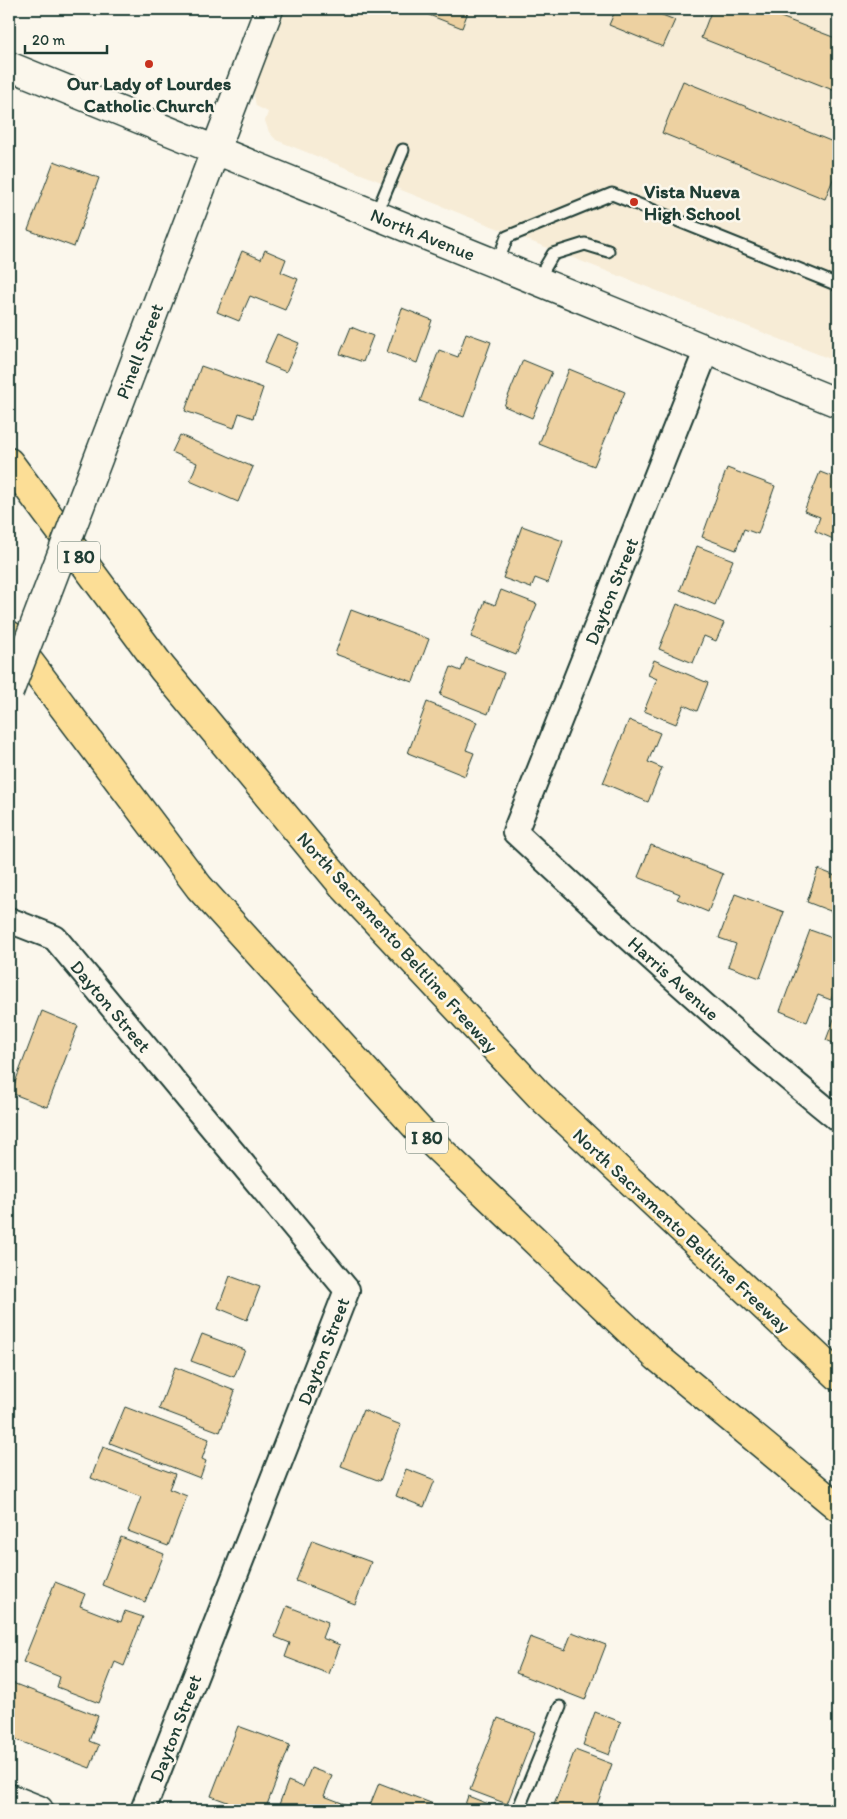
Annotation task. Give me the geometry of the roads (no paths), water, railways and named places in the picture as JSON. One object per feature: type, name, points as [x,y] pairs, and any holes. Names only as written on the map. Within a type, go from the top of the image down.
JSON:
[{"type":"highway","name":"North Sacramento Beltline Freeway","points":[[9,462],[162,668],[344,888],[539,1095],[838,1376]]},
{"type":"highway","name":"I 80","points":[[9,635],[199,888],[419,1130],[657,1357],[838,1507]]},
{"type":"street","name":"Pinell Street","points":[[9,692],[269,9]]},
{"type":"street","name":"North Avenue","points":[[9,66],[838,403]]},
{"type":"street","name":"Dayton Street","points":[[515,832],[707,349]]},
{"type":"street","name":"Harris Avenue","points":[[515,832],[650,958],[788,1079],[838,1119]]},
{"type":"street","name":"Dayton Street","points":[[9,920],[55,938],[347,1290],[143,1810]]},
{"type":"street","points":[[9,1798],[39,1810]]},
{"type":"lane","points":[[376,215],[404,150]]},
{"type":"lane","points":[[497,264],[507,237],[612,194],[838,285]]},
{"type":"lane","points":[[537,281],[553,254],[585,244],[608,252]]},
{"type":"lane","points":[[518,1810],[560,1706]]},
{"type":"place","name":"Our Lady of Lourdes Catholic Church","points":[[149,64]]},
{"type":"place","name":"Vista Nueva High School","points":[[634,202]]}]
